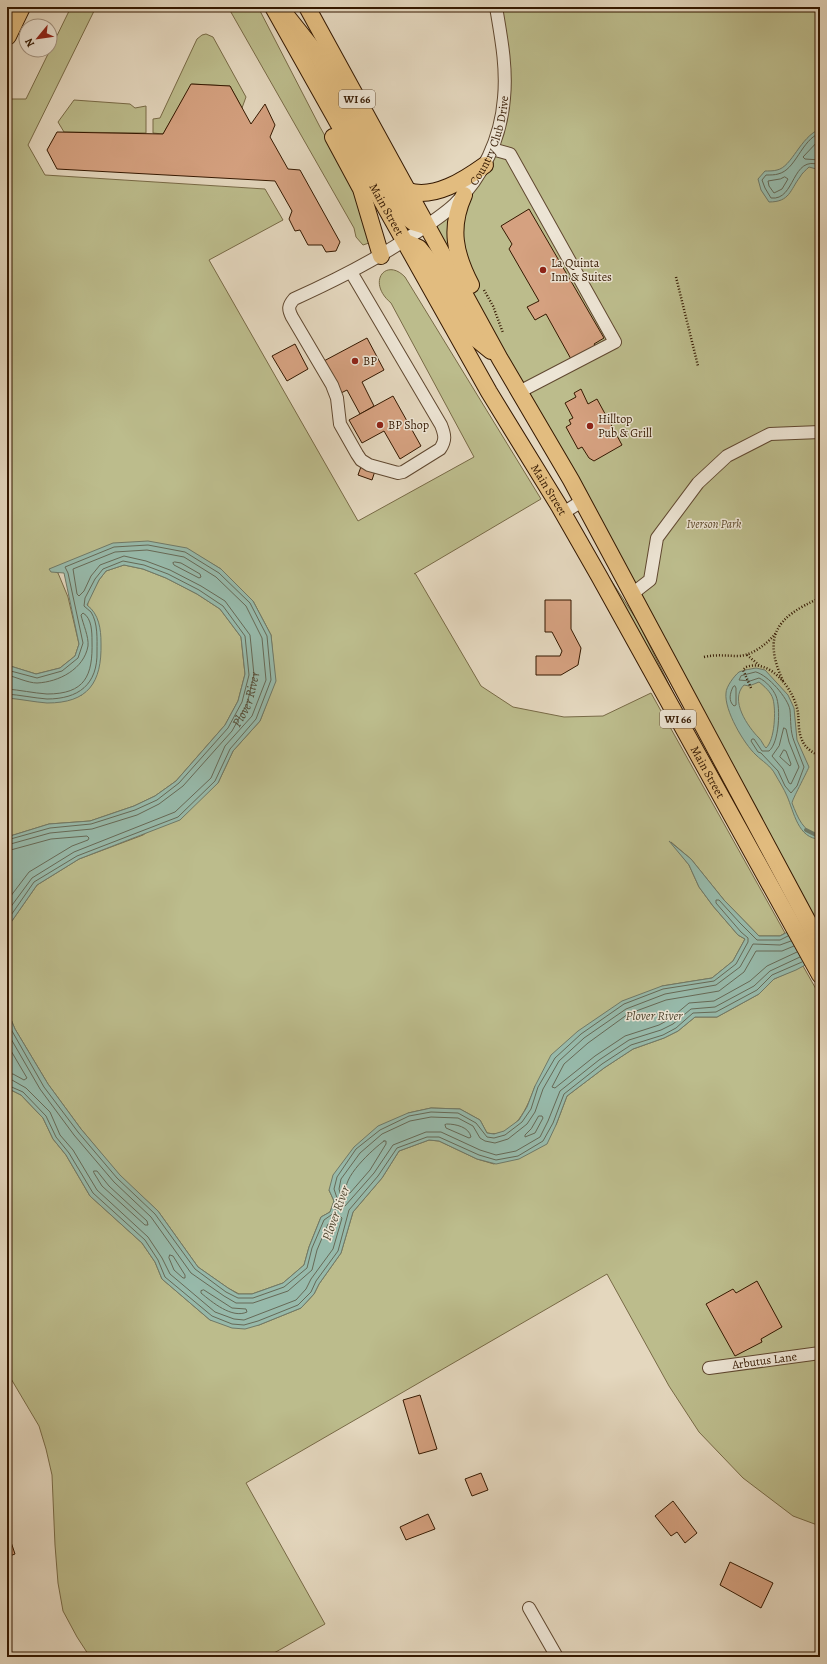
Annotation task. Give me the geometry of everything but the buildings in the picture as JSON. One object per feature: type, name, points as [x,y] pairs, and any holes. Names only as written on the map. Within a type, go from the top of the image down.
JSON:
[{"type":"highway","points":[[7,36],[23,10]]},
{"type":"main road","name":"Main Street","points":[[273,7],[489,392],[563,513],[817,970]]},
{"type":"main road","points":[[278,7],[287,15],[317,54],[405,216],[412,222],[426,226]]},
{"type":"main road","name":"Main Street","points":[[307,7],[500,359],[582,501],[820,944]]},
{"type":"main road","points":[[322,96],[327,127],[361,189],[381,256]]},
{"type":"main road","points":[[408,191],[417,194],[445,188],[471,175],[485,165]]},
{"type":"main road","points":[[464,195],[457,211],[455,224],[457,253],[460,264],[485,316],[500,359]]},
{"type":"main road","points":[[404,241],[419,248],[428,259],[475,338],[500,359]]},
{"type":"street","name":"Country Club Drive","points":[[351,272],[441,425],[445,436],[440,449],[403,472],[398,473],[369,465],[361,460],[340,424],[337,398],[332,385],[289,310],[290,304],[294,299],[381,256],[443,214],[464,195],[485,165],[499,126],[504,98],[505,65],[496,7]]},
{"type":"street","points":[[492,149],[510,154],[615,342],[519,392]]},
{"type":"street","points":[[632,594],[650,580],[658,538],[698,483],[728,456],[770,434],[820,432]]},
{"type":"street","points":[[563,513],[582,501]]},
{"type":"street","name":"Arbutus Lane","points":[[710,1368],[820,1353]]},
{"type":"street","points":[[529,1608],[557,1657]]},
{"type":"path","points":[[676,277],[698,366]]},
{"type":"path","points":[[482,286],[493,306],[505,340]]},
{"type":"path","points":[[704,658],[720,654],[748,655],[768,643],[776,633],[783,620],[794,611],[820,598]]},
{"type":"path","points":[[776,633],[774,655],[776,667],[785,686]]},
{"type":"path","points":[[748,655],[761,666]]},
{"type":"path","points":[[751,688],[743,670],[750,665],[768,668],[777,675],[795,700],[802,740],[812,753],[820,756]]},
{"type":"green space","points":[[71,7],[96,7],[28,145],[45,175],[265,189],[283,220],[209,260],[358,521],[474,457],[391,303],[384,295],[380,287],[379,280],[386,271],[391,270],[398,272],[405,277],[541,499],[415,573],[481,686],[513,707],[564,717],[603,716],[651,693],[785,933],[780,936],[759,936],[724,900],[691,859],[671,842],[689,865],[699,887],[713,906],[738,935],[745,939],[733,961],[712,978],[662,986],[535,1086],[519,1119],[513,1126],[505,1131],[497,1134],[487,1133],[480,1120],[460,1109],[431,1108],[408,1113],[329,1190],[334,1201],[330,1212],[321,1217],[309,1247],[304,1265],[283,1283],[252,1294],[239,1294],[198,1267],[158,1211],[120,1176],[81,1129],[48,1084],[15,1029],[7,1010],[7,928],[37,885],[79,859],[143,835],[218,783],[233,751],[260,721],[275,681],[271,635],[253,601],[221,569],[187,549],[50,569],[58,573],[68,597],[79,644],[75,656],[60,668],[36,674],[7,665],[7,99],[26,99],[46,58],[58,58],[58,34]]},
{"type":"green space","points":[[228,7],[258,7],[320,127],[370,215],[369,243],[363,245],[356,237],[354,228]]},
{"type":"green space","name":"Iverson Park","points":[[496,7],[820,7],[820,944],[426,226],[477,178],[504,99]]},
{"type":"green space","points":[[206,34],[213,37],[246,97],[242,108],[230,86],[192,84],[163,134],[153,133],[153,119],[160,118],[197,39]]},
{"type":"green space","points":[[74,100],[130,104],[135,108],[146,106],[146,133],[64,132],[58,122]]},
{"type":"green space","points":[[124,565],[143,569],[166,578],[197,594],[220,609],[241,637],[245,674],[238,701],[225,725],[176,781],[155,796],[134,806],[90,821],[49,824],[7,837],[7,698],[23,699],[82,695],[88,600],[99,580],[106,571]]},
{"type":"green space","points":[[609,577],[638,622],[691,729],[607,579]]},
{"type":"green space","points":[[803,966],[820,996],[820,1526],[793,1516],[743,1478],[699,1432],[669,1386],[607,1274],[246,1483],[325,1624],[267,1657],[90,1657],[63,1611],[58,1583],[52,1475],[46,1449],[39,1426],[7,1372],[7,1088],[21,1095],[43,1118],[53,1139],[66,1155],[90,1196],[142,1243],[155,1262],[162,1279],[210,1320],[259,1325],[301,1308],[314,1294],[319,1284],[341,1253],[353,1212],[382,1178],[399,1151],[429,1140],[439,1141],[477,1159],[494,1164],[556,1125],[567,1096],[604,1068],[633,1049],[664,1038],[678,1031],[695,1017],[717,1017],[759,994],[774,979]]},
{"type":"water","points":[[820,129],[820,170],[809,167],[802,174],[785,198],[769,202],[761,190],[758,179],[765,171],[782,168],[792,158],[807,138]]},
{"type":"water","name":"Plover River","points":[[148,541],[187,548],[221,569],[253,601],[271,635],[276,681],[260,721],[233,751],[218,783],[180,820],[79,859],[37,885],[7,928],[7,837],[49,824],[90,821],[134,806],[155,796],[176,781],[225,725],[238,701],[245,674],[241,637],[220,609],[197,594],[166,578],[143,569],[124,565],[106,571],[99,580],[87,605],[97,617],[101,638],[101,657],[99,669],[90,688],[82,695],[61,702],[47,703],[7,698],[7,665],[36,674],[60,668],[75,656],[79,644],[64,573],[51,572],[49,569],[113,543]]},
{"type":"water","points":[[756,668],[765,670],[788,695],[794,708],[797,740],[809,767],[792,803],[805,828],[820,836],[820,839],[807,835],[802,830],[798,824],[786,793],[773,771],[751,750],[731,717],[726,700],[727,688],[739,672]],"holes":[[[759,682],[772,696],[774,704],[773,732],[766,748],[745,720],[738,698],[744,685],[749,686]]]},
{"type":"water","name":"Plover River","points":[[669,841],[691,859],[724,900],[759,936],[780,936],[820,915],[820,957],[796,970],[774,979],[759,994],[717,1017],[695,1017],[678,1031],[664,1038],[633,1049],[604,1068],[567,1096],[547,1144],[519,1159],[496,1164],[477,1159],[439,1141],[429,1140],[399,1151],[382,1178],[353,1212],[341,1253],[319,1284],[314,1294],[301,1308],[259,1325],[245,1329],[232,1328],[210,1320],[162,1279],[155,1262],[142,1243],[90,1196],[66,1155],[53,1139],[43,1118],[21,1095],[7,1088],[7,1010],[15,1029],[48,1084],[81,1129],[120,1175],[158,1211],[198,1267],[238,1294],[252,1294],[283,1283],[304,1265],[309,1247],[321,1217],[330,1212],[334,1201],[329,1190],[333,1175],[354,1147],[378,1126],[408,1113],[431,1108],[460,1109],[480,1120],[487,1133],[494,1134],[504,1131],[519,1120],[527,1107],[535,1086],[551,1055],[578,1031],[622,1001],[662,986],[712,978],[733,961],[745,939],[738,935],[713,906],[699,887],[689,865]]},
{"type":"waterway","points":[[806,830],[820,837]]},
{"type":"place","name":"La Quinta Inn & Suites","points":[[543,270]]},
{"type":"place","name":"BP","points":[[355,361]]},
{"type":"place","name":"BP Shop","points":[[380,425]]},
{"type":"place","name":"Hilltop Pub & Grill","points":[[590,426]]}]
